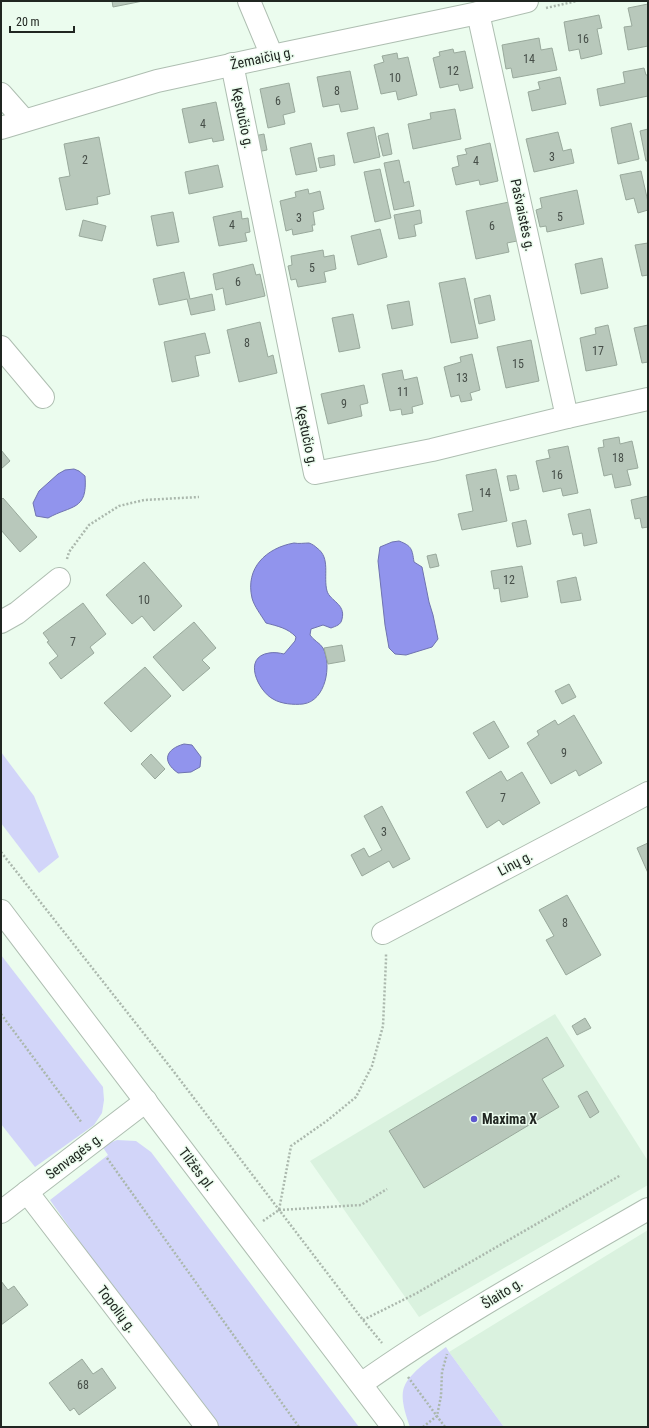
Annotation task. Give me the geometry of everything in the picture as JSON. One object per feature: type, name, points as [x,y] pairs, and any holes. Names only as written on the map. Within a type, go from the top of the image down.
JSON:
[{"type":"main road","points":[[249,1],[272,56]]},
{"type":"main road","name":"Žemaičių g.","points":[[1,128],[156,81],[272,56],[464,10],[527,1]]},
{"type":"main road","name":"Pašvaistės g.","points":[[464,10],[567,417]]},
{"type":"main road","name":"Kęstučio g.","points":[[232,64],[315,473],[432,450],[648,399]]},
{"type":"main road","points":[[1,94],[24,120]]},
{"type":"main road","points":[[1,347],[43,397]]},
{"type":"main road","points":[[1,622],[17,613],[59,579]]},
{"type":"main road","name":"Linų g.","points":[[383,933],[648,793]]},
{"type":"main road","name":"Tilžės pl.","points":[[1,911],[393,1427]]},
{"type":"main road","name":"Senvagės g.","points":[[1,1212],[146,1101]]},
{"type":"main road","name":"Topolių g.","points":[[27,1192],[207,1427]]},
{"type":"main road","name":"Šlaito g.","points":[[361,1384],[395,1359],[532,1274],[648,1209]]},
{"type":"path","points":[[59,579],[69,552],[89,525],[119,506],[144,500],[199,496]]},
{"type":"path","points":[[1,852],[171,1068],[363,1320],[395,1359],[445,1427]]},
{"type":"path","points":[[279,1210],[291,1146],[328,1120],[356,1097],[372,1066],[383,1026],[386,960],[383,933]]},
{"type":"path","points":[[1,1014],[95,1140],[299,1427]]},
{"type":"path","points":[[363,1320],[417,1293],[621,1175]]},
{"type":"path","points":[[247,1234],[279,1210],[361,1205],[387,1189]]},
{"type":"path","points":[[423,1427],[437,1416]]},
{"type":"shaded area","points":[[1,752],[34,796],[59,857],[39,873],[1,823]]},
{"type":"shaded area","points":[[1,955],[103,1087],[104,1100],[102,1113],[94,1125],[35,1167],[1,1124]]},
{"type":"shaded area","points":[[555,1014],[648,1161],[648,1185],[419,1317],[310,1161]]},
{"type":"shaded area","points":[[117,1140],[136,1141],[151,1152],[359,1427],[218,1427],[99,1269],[50,1200],[108,1155],[102,1146]]},
{"type":"shaded area","points":[[648,1230],[648,1427],[504,1427],[449,1352]]},
{"type":"shaded area","points":[[446,1347],[504,1427],[410,1427],[403,1400],[403,1390],[405,1385],[417,1370]]},
{"type":"water","points":[[74,469],[85,476],[84,496],[81,501],[71,508],[48,518],[36,516],[33,503],[39,491],[58,474],[65,470]]},
{"type":"water","points":[[399,541],[411,548],[414,562],[422,567],[438,639],[432,647],[406,655],[395,654],[389,648],[378,561],[380,547]]},
{"type":"water","points":[[294,543],[309,543],[321,552],[324,557],[326,568],[327,591],[340,606],[343,614],[341,621],[336,626],[331,628],[323,625],[311,629],[310,635],[322,646],[326,655],[327,672],[322,689],[317,696],[311,701],[303,704],[292,704],[276,701],[267,695],[258,682],[254,667],[256,661],[261,656],[269,653],[284,654],[295,641],[296,637],[286,629],[266,623],[253,601],[251,587],[252,577],[260,561],[275,549]]},
{"type":"water","points":[[184,744],[192,745],[201,757],[200,767],[191,772],[178,773],[169,764],[168,756],[173,749]]},
{"type":"building","points":[[112,1],[143,1],[113,7]]},
{"type":"building","points":[[648,4],[648,46],[628,50],[624,27],[632,26],[628,8]]},
{"type":"building","points":[[599,15],[602,28],[597,29],[602,54],[581,59],[579,49],[569,51],[564,22]]},
{"type":"building","points":[[539,38],[541,50],[552,48],[557,70],[513,78],[511,68],[506,69],[502,45]]},
{"type":"building","points":[[453,49],[454,53],[465,51],[473,88],[460,91],[458,84],[440,88],[433,58],[440,56],[439,52]]},
{"type":"building","points":[[397,53],[398,59],[408,57],[417,95],[398,100],[396,91],[381,94],[374,65],[384,62],[382,56]]},
{"type":"building","points":[[644,68],[646,75],[648,75],[648,96],[600,106],[597,89],[625,83],[623,72]]},
{"type":"building","points":[[350,71],[358,109],[341,112],[339,104],[323,107],[317,77]]},
{"type":"building","points":[[560,77],[566,104],[532,111],[528,92],[540,89],[538,82]]},
{"type":"building","points":[[289,83],[295,112],[283,115],[285,124],[268,128],[260,89]]},
{"type":"building","points":[[216,102],[224,140],[213,142],[212,138],[189,143],[182,109]]},
{"type":"building","points":[[455,109],[461,139],[413,149],[408,124],[431,119],[430,113]]},
{"type":"building","points":[[631,123],[639,159],[618,164],[611,128]]},
{"type":"building","points":[[374,127],[380,157],[354,163],[347,133]]},
{"type":"building","points":[[648,129],[648,161],[646,161],[640,131]]},
{"type":"building","points":[[558,132],[563,151],[571,149],[574,163],[534,172],[526,139]]},
{"type":"building","points":[[388,133],[392,154],[383,156],[378,136]]},
{"type":"building","points":[[264,134],[267,150],[257,152],[254,136]]},
{"type":"building","points":[[99,137],[110,194],[97,197],[98,204],[66,210],[59,178],[70,176],[64,144]]},
{"type":"building","points":[[311,143],[317,171],[296,175],[290,148]]},
{"type":"building","points":[[490,143],[498,181],[480,185],[479,180],[456,185],[452,168],[459,166],[457,156],[467,154],[465,149]]},
{"type":"building","points":[[334,155],[335,165],[320,168],[318,158]]},
{"type":"building","points":[[399,160],[404,183],[409,181],[414,206],[394,210],[384,163]]},
{"type":"building","points":[[218,165],[223,187],[189,194],[185,172]]},
{"type":"building","points":[[380,169],[391,218],[375,222],[364,172]]},
{"type":"building","points":[[641,171],[648,202],[648,210],[638,213],[634,198],[626,200],[620,175]]},
{"type":"building","points":[[308,189],[309,194],[320,191],[324,209],[313,212],[315,225],[312,225],[313,231],[293,235],[292,229],[286,231],[280,201],[296,197],[295,192]]},
{"type":"building","points":[[577,190],[584,224],[547,232],[546,226],[540,227],[536,210],[542,208],[540,198]]},
{"type":"building","points":[[509,202],[517,241],[507,243],[509,252],[476,259],[466,211]]},
{"type":"building","points":[[420,210],[422,223],[414,225],[416,236],[399,239],[394,215]]},
{"type":"building","points":[[241,211],[242,219],[248,218],[250,232],[245,233],[247,241],[219,246],[213,217]]},
{"type":"building","points":[[173,212],[179,242],[157,246],[151,216]]},
{"type":"building","points":[[83,220],[106,226],[102,241],[79,236]]},
{"type":"building","points":[[380,229],[387,257],[358,265],[351,236]]},
{"type":"building","points":[[648,243],[648,275],[642,276],[635,245]]},
{"type":"building","points":[[323,250],[324,257],[334,255],[336,269],[324,272],[326,282],[298,287],[296,279],[291,280],[288,266],[292,265],[291,256]]},
{"type":"building","points":[[602,258],[608,288],[581,294],[575,264]]},
{"type":"building","points":[[253,264],[256,275],[260,274],[265,296],[226,305],[223,288],[216,290],[213,274]]},
{"type":"building","points":[[184,272],[190,299],[212,294],[215,310],[191,315],[187,299],[159,305],[153,279]]},
{"type":"building","points":[[465,278],[478,338],[451,343],[439,283]]},
{"type":"building","points":[[490,295],[495,320],[479,324],[474,299]]},
{"type":"building","points":[[409,301],[413,325],[392,329],[387,305]]},
{"type":"building","points":[[353,314],[360,348],[339,352],[332,318]]},
{"type":"building","points":[[260,322],[268,357],[273,355],[277,373],[239,382],[227,330]]},
{"type":"building","points":[[608,325],[617,365],[586,371],[580,338],[596,334],[595,328]]},
{"type":"building","points":[[648,325],[648,362],[642,363],[634,328]]},
{"type":"building","points":[[205,333],[210,353],[195,356],[199,376],[172,382],[164,342]]},
{"type":"building","points":[[531,340],[539,381],[506,388],[497,347]]},
{"type":"building","points":[[472,354],[480,390],[470,393],[472,400],[461,402],[459,395],[451,397],[444,367],[461,362],[460,357]]},
{"type":"building","points":[[402,370],[404,380],[417,377],[423,404],[412,407],[413,413],[402,415],[401,409],[390,411],[382,374]]},
{"type":"building","points":[[364,385],[368,403],[360,405],[362,416],[328,424],[321,394]]},
{"type":"building","points":[[619,437],[620,444],[632,441],[638,468],[627,470],[631,485],[615,488],[612,474],[604,476],[598,448],[604,447],[603,440]]},
{"type":"building","points":[[568,446],[578,493],[563,496],[561,488],[543,492],[536,461],[550,458],[548,450]]},
{"type":"building","points":[[1,450],[10,461],[1,469]]},
{"type":"building","points":[[496,469],[507,521],[462,530],[458,514],[473,511],[466,475]]},
{"type":"building","points":[[516,475],[519,489],[510,491],[507,476]]},
{"type":"building","points":[[648,496],[648,527],[642,528],[640,518],[635,519],[631,500]]},
{"type":"building","points":[[3,498],[37,537],[20,552],[1,530],[1,500]]},
{"type":"building","points":[[590,509],[597,543],[584,546],[582,533],[573,535],[568,514]]},
{"type":"building","points":[[526,520],[531,544],[517,547],[512,523]]},
{"type":"building","points":[[436,554],[439,566],[430,568],[427,556]]},
{"type":"building","points":[[144,562],[182,606],[154,631],[142,616],[132,624],[106,595]]},
{"type":"building","points":[[522,566],[528,597],[501,602],[499,588],[494,589],[491,571]]},
{"type":"building","points":[[576,577],[581,600],[561,603],[557,581]]},
{"type":"building","points":[[83,603],[106,634],[90,647],[94,653],[61,679],[49,663],[58,656],[47,642],[49,641],[43,633]]},
{"type":"building","points":[[194,622],[216,648],[202,660],[210,668],[183,691],[153,657]]},
{"type":"building","points":[[342,645],[345,661],[328,664],[324,648]]},
{"type":"building","points":[[145,667],[171,696],[131,732],[104,703]]},
{"type":"building","points":[[569,684],[576,697],[562,704],[555,691]]},
{"type":"building","points":[[574,715],[602,763],[579,776],[576,770],[551,784],[527,743],[539,735],[537,731],[555,720],[558,725]]},
{"type":"building","points":[[494,721],[509,747],[489,759],[473,733]]},
{"type":"building","points":[[151,754],[165,769],[155,779],[141,764]]},
{"type":"building","points":[[501,771],[507,781],[522,772],[540,803],[503,825],[499,820],[487,828],[466,792]]},
{"type":"building","points":[[382,806],[410,859],[393,868],[389,861],[362,876],[351,855],[364,848],[369,857],[382,850],[364,816]]},
{"type":"building","points":[[648,843],[648,873],[637,848]]},
{"type":"building","points":[[567,895],[601,955],[566,975],[546,940],[554,936],[539,910]]},
{"type":"building","points":[[585,1018],[591,1028],[577,1035],[572,1026]]},
{"type":"building","name":"Maxima X","points":[[547,1037],[564,1066],[542,1079],[559,1107],[424,1188],[389,1131]]},
{"type":"building","points":[[587,1091],[599,1112],[590,1118],[578,1096]]},
{"type":"building","points":[[1,1281],[8,1290],[14,1286],[28,1305],[1,1325]]},
{"type":"building","points":[[82,1359],[93,1374],[102,1368],[116,1388],[79,1415],[74,1408],[70,1411],[49,1383]]},
{"type":"place","name":"Maxima X","points":[[474,1119]]}]
